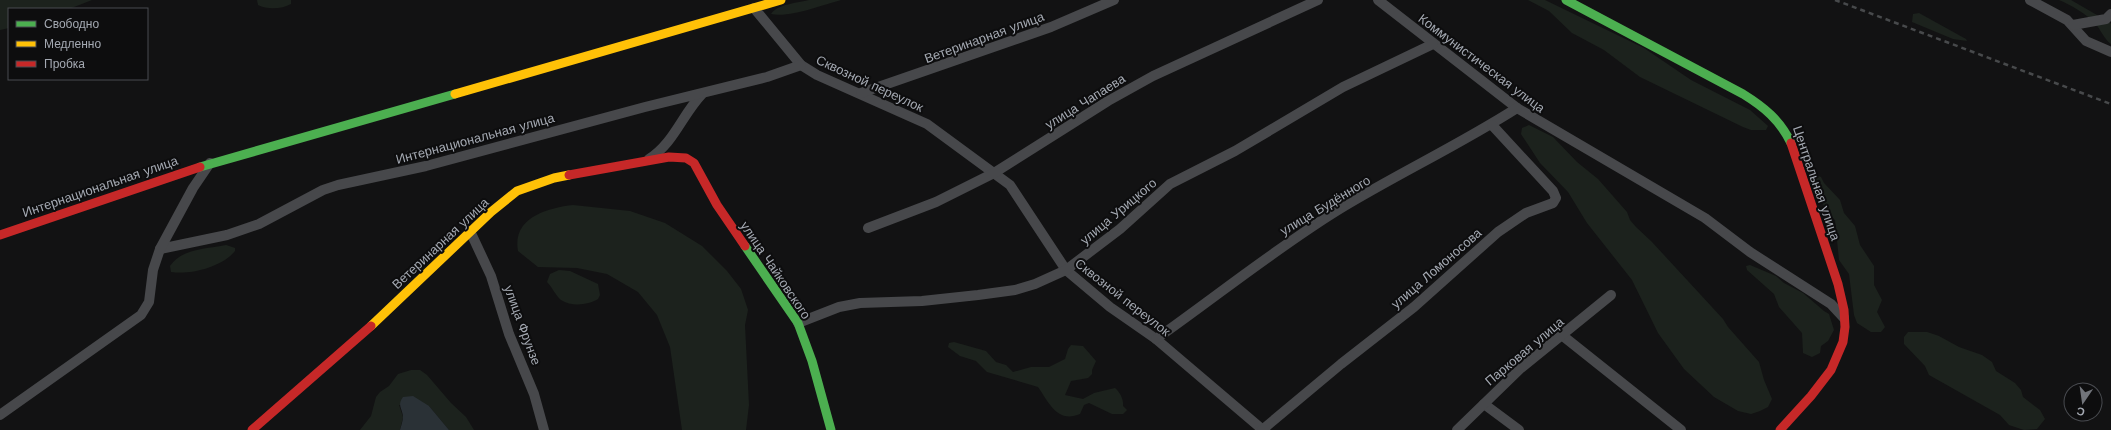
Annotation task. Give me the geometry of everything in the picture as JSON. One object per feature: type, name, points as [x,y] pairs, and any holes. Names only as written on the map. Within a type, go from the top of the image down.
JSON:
[{"type":"street","name":"Интернациональная улица","points":[[0,235],[210,163],[482,87],[781,0]]},
{"type":"street","name":"Ветеринарная улица","points":[[861,93],[1051,27],[1114,0]]},
{"type":"street","name":"улица Чапаева","points":[[868,228],[930,205],[994,173],[1108,100],[1153,76],[1318,0]]},
{"type":"street","name":"Коммунистическая улица","points":[[1378,0],[1517,108],[1634,178],[1705,218],[1750,252],[1831,304],[1845,319]]},
{"type":"street","name":"Центральная улица","points":[[1566,0],[1743,94],[1773,114],[1782,124],[1790,141],[1838,284],[1845,319],[1845,332],[1842,347],[1833,364],[1780,430]]},
{"type":"street","points":[[2030,0],[2074,25],[2086,41],[2111,52]]},
{"type":"street","name":"Сквозной переулок","points":[[754,8],[801,65],[817,74],[927,124],[1010,185],[1066,270],[1099,298],[1156,339],[1262,430]]},
{"type":"street","points":[[2074,25],[2106,19],[2111,14]]},
{"type":"street","name":"улица Урицкого","points":[[798,323],[839,307],[860,303],[922,301],[1015,290],[1035,284],[1066,270],[1120,229],[1170,184],[1235,151],[1343,87],[1433,44]]},
{"type":"street","name":"Интернациональная улица","points":[[160,249],[227,235],[260,224],[323,190],[338,185],[426,166],[645,107],[767,77],[801,65]]},
{"type":"street","points":[[649,159],[665,148],[690,107],[702,94]]},
{"type":"street","name":"улица Будённого","points":[[1156,339],[1216,297],[1283,246],[1339,209],[1492,124],[1517,108]]},
{"type":"street","name":"улица Ломоносова","points":[[1262,430],[1341,364],[1414,307],[1498,232],[1526,213],[1553,203],[1556,198],[1553,192],[1492,124]]},
{"type":"street","name":"Ветеринарная улица","points":[[252,430],[370,327],[470,231],[517,191],[554,178],[649,159],[669,157],[686,158]]},
{"type":"street","name":"улица Чайковского","points":[[686,158],[694,163],[700,171],[717,205],[798,323],[812,361],[821,399],[831,430]]},
{"type":"street","points":[[0,415],[118,333],[141,315],[149,302],[153,270],[160,249],[193,188],[210,163]]},
{"type":"street","name":"улица Фрунзе","points":[[470,231],[491,276],[509,334],[534,394],[544,430]]},
{"type":"street","name":"Парковая улица","points":[[1457,430],[1521,368],[1563,336],[1611,295]]},
{"type":"street","points":[[1563,336],[1682,430]]},
{"type":"street","points":[[1484,404],[1519,430]]},
{"type":"shaded area","points":[[0,0],[92,0],[72,8],[8,8],[8,28],[0,30]]},
{"type":"shaded area","points":[[257,0],[291,0],[291,4],[279,8],[270,8],[258,5]]},
{"type":"shaded area","points":[[809,0],[841,0],[796,13],[779,15],[771,14],[778,8],[788,4]]},
{"type":"shaded area","points":[[1528,0],[1545,0],[1644,48],[1691,80],[1750,110],[1768,126],[1766,130],[1751,130],[1743,127],[1640,77],[1604,50],[1572,33],[1549,11]]},
{"type":"shaded area","points":[[2059,0],[2071,0],[2109,22],[2111,24],[2111,44],[2106,40],[2095,23],[2078,10]]},
{"type":"shaded area","points":[[1919,13],[1966,39],[1967,41],[1953,39],[1912,22],[1913,14]]},
{"type":"shaded area","points":[[1529,125],[1553,137],[1577,162],[1598,179],[1627,212],[1630,220],[1636,227],[1652,242],[1723,319],[1728,327],[1759,362],[1764,380],[1772,399],[1768,407],[1751,414],[1738,411],[1714,397],[1684,369],[1658,333],[1632,280],[1587,223],[1568,192],[1540,163],[1521,134],[1522,128]]},
{"type":"shaded area","points":[[1814,174],[1821,177],[1824,183],[1840,200],[1844,213],[1855,226],[1860,245],[1874,266],[1874,285],[1882,300],[1877,312],[1885,327],[1881,332],[1871,332],[1857,323],[1854,315],[1849,274],[1839,260],[1835,220],[1824,209],[1822,197],[1811,183],[1810,178]]},
{"type":"shaded area","points":[[573,205],[630,211],[665,223],[702,246],[727,271],[741,289],[748,310],[745,325],[749,405],[746,430],[682,430],[670,347],[657,315],[638,292],[607,274],[577,268],[538,267],[518,251],[520,230],[526,223],[543,212],[563,206]]},
{"type":"shaded area","points":[[226,245],[235,248],[235,251],[229,257],[206,269],[179,273],[171,272],[170,266],[175,260],[188,252]]},
{"type":"shaded area","points":[[1750,265],[1776,276],[1784,283],[1803,293],[1829,314],[1834,330],[1828,341],[1821,346],[1820,353],[1812,357],[1803,353],[1802,333],[1779,307],[1774,294],[1747,270],[1746,266]]},
{"type":"shaded area","points":[[559,270],[570,271],[598,284],[600,295],[598,299],[590,303],[580,304],[570,304],[561,300],[547,282],[550,274]]},
{"type":"shaded area","points":[[1908,332],[1927,332],[1939,336],[1959,347],[1982,355],[1992,362],[1996,371],[2015,383],[2021,390],[2023,397],[2040,410],[2045,419],[2037,429],[2024,430],[2009,425],[2000,415],[1929,375],[1925,366],[1904,344],[1904,337]]},
{"type":"shaded area","points":[[954,342],[986,351],[996,362],[1006,365],[1013,372],[1031,367],[1049,367],[1065,359],[1071,345],[1083,346],[1096,361],[1092,374],[1088,378],[1071,381],[1065,395],[1083,399],[1094,393],[1115,388],[1121,396],[1123,406],[1127,410],[1123,414],[1112,414],[1089,403],[1084,405],[1080,414],[1065,416],[1059,414],[1054,410],[1038,387],[987,372],[976,361],[960,356],[948,347],[949,343]]},
{"type":"shaded area","points":[[411,370],[420,370],[427,375],[451,403],[466,417],[474,430],[449,430],[429,406],[399,405],[403,417],[400,430],[360,430],[371,416],[376,397],[380,392],[389,386],[398,374]]},
{"type":"shaded area","points":[[413,396],[429,406],[449,430],[400,430],[403,416],[400,402],[403,397]]},
{"type":"railway","points":[[1835,0],[2111,104]]},
{"type":"traffic: fast","points":[[1566,0],[1743,94],[1772,114],[1787,134],[1791,143]]},
{"type":"traffic: fast","points":[[200,167],[237,155],[455,94]]},
{"type":"traffic: fast","points":[[745,246],[798,323],[812,361],[831,430]]},
{"type":"traffic: slow","points":[[455,94],[781,0]]},
{"type":"traffic: slow","points":[[371,326],[491,212],[517,191],[554,178],[569,175]]},
{"type":"traffic: jam","points":[[1780,430],[1811,396],[1831,370],[1843,342],[1845,327],[1844,310],[1838,284],[1791,143]]},
{"type":"traffic: jam","points":[[569,175],[669,157],[686,158],[694,163],[717,205],[745,246]]},
{"type":"traffic: jam","points":[[0,235],[200,167]]},
{"type":"traffic: jam","points":[[252,430],[371,326]]}]
